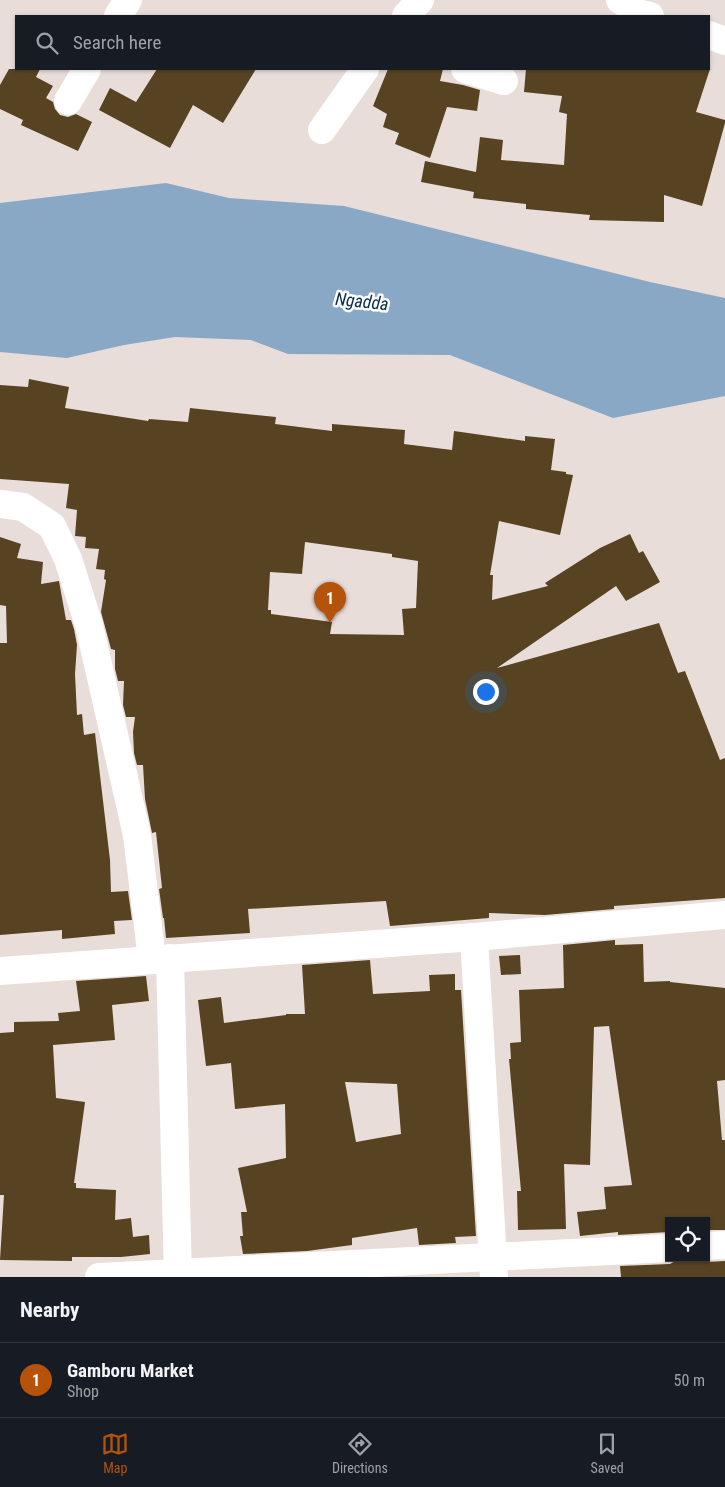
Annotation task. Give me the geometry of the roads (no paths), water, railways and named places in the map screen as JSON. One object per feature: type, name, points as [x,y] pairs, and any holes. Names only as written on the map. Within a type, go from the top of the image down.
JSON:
[{"type":"street","points":[[119,15],[128,0]]},
{"type":"street","points":[[407,15],[420,0]]},
{"type":"street","points":[[620,0],[639,13],[646,15]]},
{"type":"street","points":[[710,35],[725,41]]},
{"type":"street","points":[[68,101],[86,70]]},
{"type":"street","points":[[322,130],[364,70]]},
{"type":"street","points":[[469,70],[504,80]]},
{"type":"street","points":[[0,504],[23,507],[52,526],[68,559],[89,625],[137,835],[161,959],[178,1274]]},
{"type":"street","points":[[0,971],[474,938],[725,915]]},
{"type":"street","points":[[474,938],[494,1267]]},
{"type":"street","points":[[710,1246],[725,1245]]},
{"type":"street","points":[[99,1277],[494,1267],[665,1248]]},
{"type":"water","name":"Ngadda","points":[[166,183],[229,198],[344,206],[650,282],[725,298],[725,396],[613,418],[450,355],[288,354],[251,340],[175,337],[124,345],[67,358],[0,352],[0,203]]},
{"type":"place","name":"Gamboru Market","points":[[330,623]]}]
